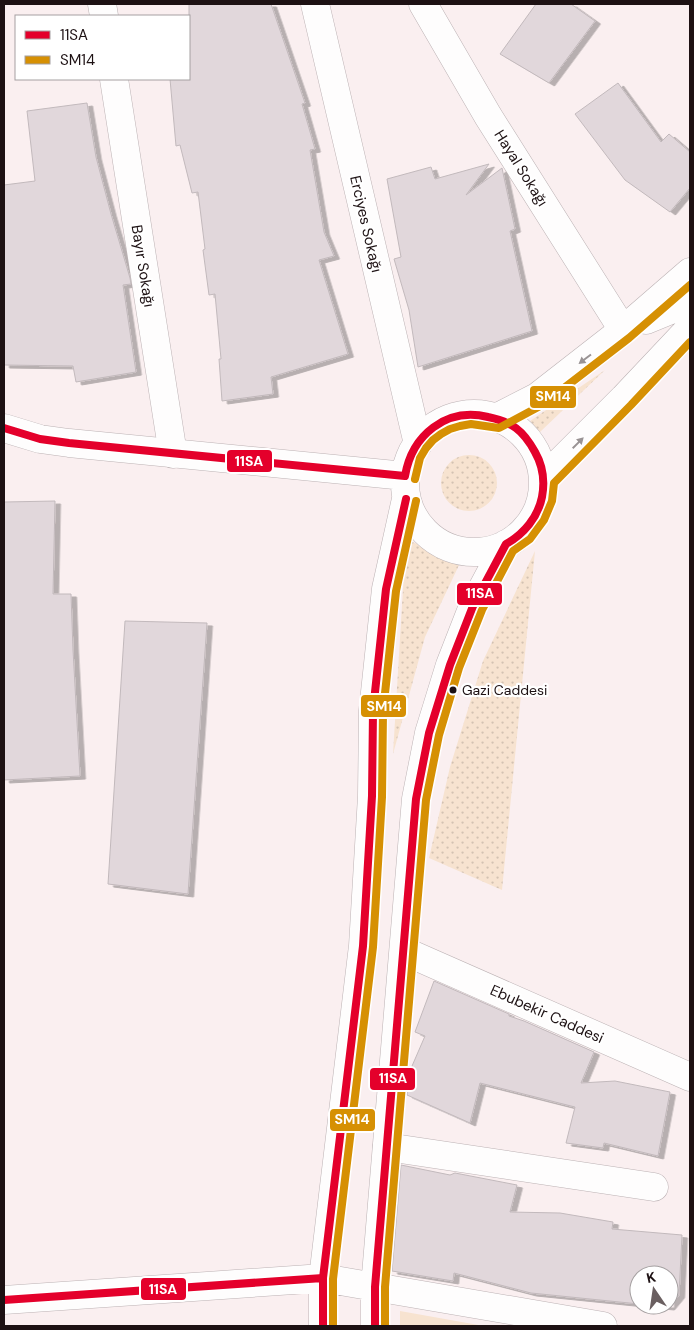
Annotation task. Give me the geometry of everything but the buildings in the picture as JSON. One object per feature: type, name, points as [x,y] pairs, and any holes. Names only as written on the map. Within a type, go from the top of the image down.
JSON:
[{"type":"street","name":"Erciyes Sokağı","points":[[315,4],[418,444]]},
{"type":"street","name":"Hayal Sokağı","points":[[423,4],[488,116],[623,330]]},
{"type":"street","name":"Bayır Sokağı","points":[[114,80],[173,454]]},
{"type":"street","points":[[496,418],[537,397],[623,330],[690,272]]},
{"type":"street","points":[[623,330],[690,302]]},
{"type":"street","points":[[544,478],[624,398],[690,328]]},
{"type":"street","points":[[324,1326],[323,1278],[363,946],[372,796],[373,711],[386,589],[410,455],[423,436],[440,422],[461,415],[483,414],[504,421],[524,435],[538,454],[544,478],[542,502],[531,523],[515,540],[493,551],[469,553],[447,548],[428,536],[414,519],[405,488]]},
{"type":"street","points":[[4,428],[40,439],[173,454],[405,488]]},
{"type":"street","points":[[375,1326],[375,1287],[416,799],[429,733],[450,666],[473,606],[506,544]]},
{"type":"street","name":"Ebubekir Caddesi","points":[[363,946],[404,951],[690,1077]]},
{"type":"street","points":[[387,1147],[654,1187]]},
{"type":"street","points":[[4,1300],[323,1278],[604,1326]]},
{"type":"shaded area","points":[[605,370],[540,432],[530,421]]},
{"type":"shaded area","points":[[469,455],[480,457],[489,463],[495,472],[497,483],[495,494],[489,503],[480,509],[469,511],[458,509],[449,503],[443,494],[441,483],[443,472],[449,463],[458,457]]},
{"type":"shaded area","points":[[406,539],[460,563],[425,637],[393,754]]},
{"type":"shaded area","points":[[535,551],[502,890],[429,858],[450,767],[483,661]]},
{"type":"shaded area","points":[[400,1311],[484,1326],[400,1326]]},
{"type":"transit line","name":"SM14","points":[[415,479],[420,458],[426,448],[441,434],[450,429],[471,424],[499,428],[542,405],[629,338],[690,285]]},
{"type":"transit line","name":"SM14","points":[[385,1326],[385,1287],[426,800],[439,735],[459,668],[482,610],[513,551],[530,539],[544,520],[552,501],[554,483],[690,342]]},
{"type":"transit line","name":"11SA","points":[[4,428],[40,439],[69,443],[405,476],[415,448],[433,427],[445,420],[458,416],[473,415],[488,417],[510,424],[526,438],[538,457],[543,479],[540,504],[534,518],[524,530],[506,544],[473,606],[450,665],[429,733],[416,799],[375,1287],[375,1326]]},
{"type":"transit line","name":"11SA","points":[[323,1326],[323,1278],[363,946],[372,796],[373,711],[386,589],[406,499]]},
{"type":"transit line","name":"SM14","points":[[333,1326],[333,1279],[373,947],[382,797],[383,712],[396,591],[416,501]]},
{"type":"transit line","name":"11SA","points":[[4,1300],[323,1278]]},
{"type":"place","name":"Gazi Caddesi","points":[[453,690]]}]
